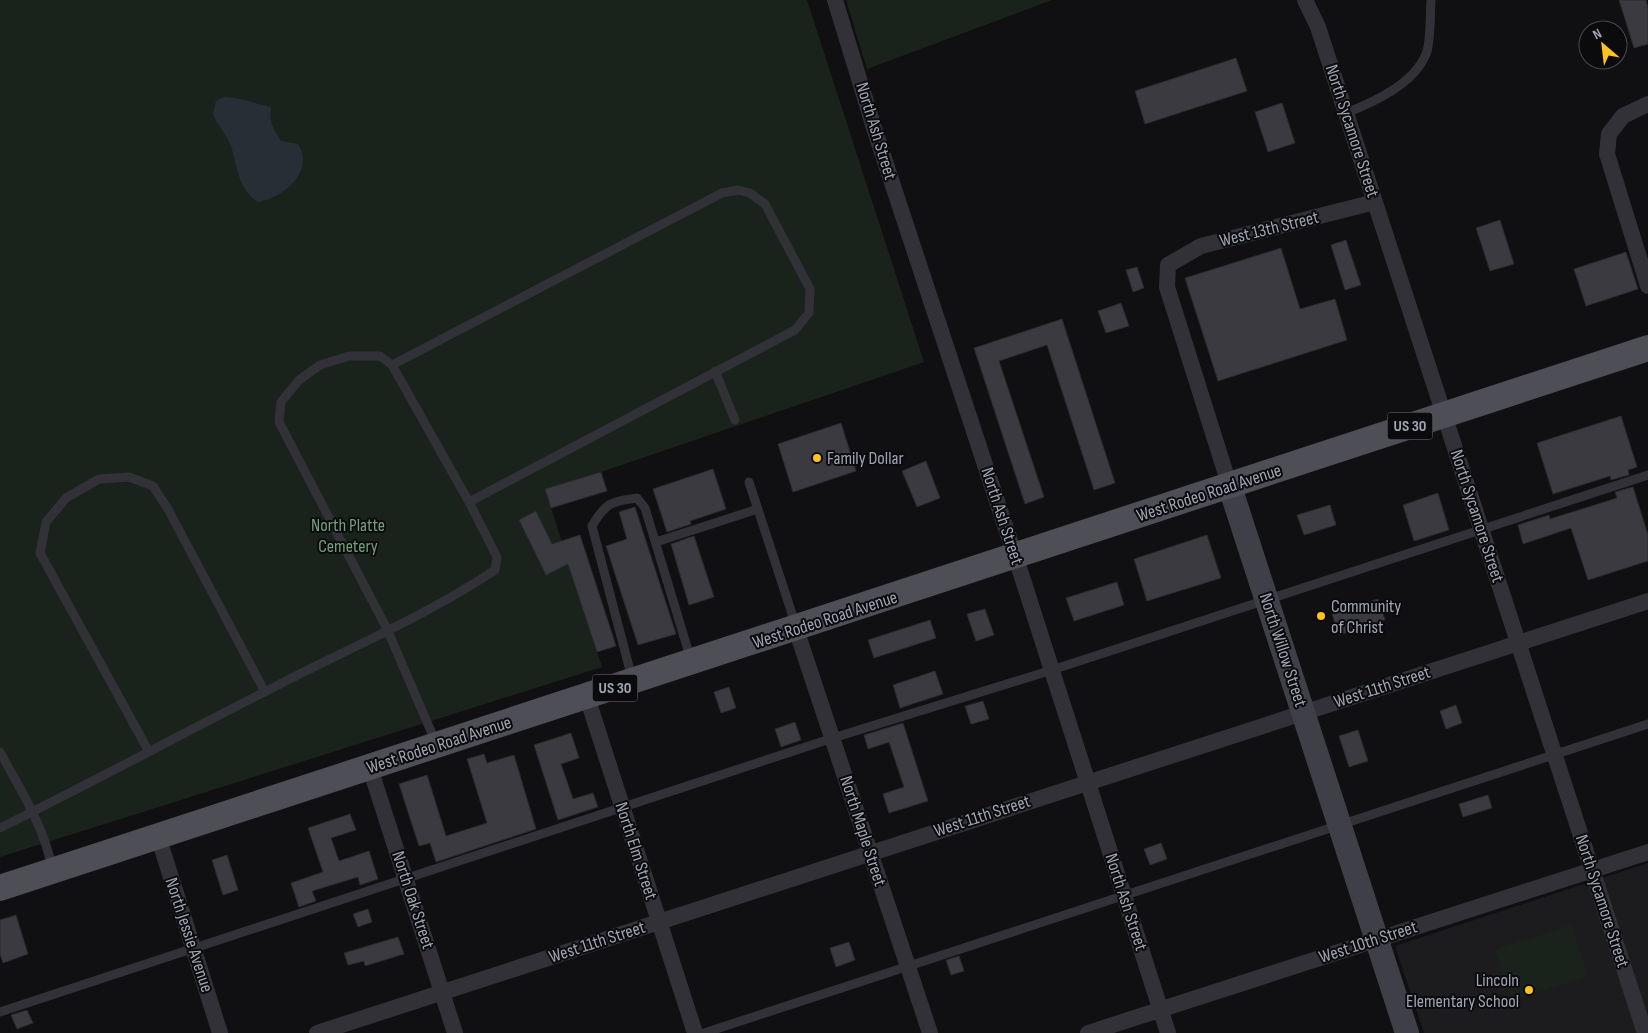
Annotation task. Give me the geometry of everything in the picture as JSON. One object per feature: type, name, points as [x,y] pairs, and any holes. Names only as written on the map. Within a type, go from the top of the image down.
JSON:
[{"type":"main road","name":"West Rodeo Road Avenue","points":[[0,888],[1230,487],[1648,348]]},
{"type":"main road","name":"North Willow Street","points":[[1230,487],[1407,1033]]},
{"type":"street","name":"North Ash Street","points":[[836,0],[874,128],[1016,557],[1168,1033]]},
{"type":"street","name":"North Sycamore Street","points":[[1305,0],[1318,27],[1645,1033]]},
{"type":"street","points":[[1648,104],[1623,116],[1608,134],[1607,148],[1607,154],[1648,286]]},
{"type":"street","name":"West 13th Street","points":[[1168,265],[1201,246],[1375,202]]},
{"type":"street","name":"North Willow Street","points":[[1168,265],[1166,287],[1230,487]]},
{"type":"street","name":"West 11th Street","points":[[317,1033],[1648,601]]},
{"type":"street","name":"North Maple Street","points":[[796,629],[930,1033]]},
{"type":"street","name":"North Elm Street","points":[[587,697],[695,1033]]},
{"type":"street","name":"North Oak Street","points":[[370,768],[455,1033]]},
{"type":"street","name":"North Jessie Avenue","points":[[158,836],[220,1033]]},
{"type":"street","name":"West 10th Street","points":[[1088,1033],[1648,852]]},
{"type":"lane","points":[[1346,113],[1394,89],[1413,74],[1426,54],[1431,0]]},
{"type":"lane","points":[[392,365],[722,194],[738,190],[750,193],[765,204],[810,289],[809,313],[795,330],[469,502]]},
{"type":"lane","points":[[0,828],[148,750],[265,692],[387,629],[472,586],[495,570],[497,557],[469,502],[392,365],[380,356],[349,356],[320,365],[299,380],[281,402],[279,422],[387,629],[437,746]]},
{"type":"lane","points":[[715,371],[735,420]]},
{"type":"lane","points":[[0,1012],[406,880],[832,738],[1052,670],[1648,475]]},
{"type":"lane","points":[[148,750],[40,553],[46,522],[66,498],[99,479],[129,477],[153,486],[169,511],[265,692]]},
{"type":"lane","points":[[749,482],[796,629]]},
{"type":"lane","points":[[634,682],[592,526],[601,509],[617,500],[637,498],[645,508],[692,663]]},
{"type":"lane","points":[[656,542],[758,509]]},
{"type":"lane","points":[[704,1033],[1648,724]]},
{"type":"lane","points":[[0,752],[33,812],[48,846],[52,870]]},
{"type":"shaded area","points":[[224,97],[242,99],[271,107],[272,125],[281,141],[298,144],[303,164],[300,173],[286,189],[267,200],[258,202],[251,197],[242,184],[231,146],[213,114],[216,101]]},
{"type":"shaded area","name":"Lincoln Elementary School","points":[[1648,863],[1648,1033],[1424,1033],[1395,946]]},
{"type":"green space","name":"North Platte Cemetery","points":[[0,0],[807,0],[924,362],[601,472],[545,489],[602,667],[0,857]]},
{"type":"green space","points":[[846,0],[1052,0],[867,69]]},
{"type":"green space","points":[[1571,925],[1588,976],[1512,1001],[1495,950]]},
{"type":"building","points":[[1619,0],[1646,0],[1648,8],[1648,44],[1634,48],[1628,29],[1628,20],[1625,20]]},
{"type":"building","points":[[1236,58],[1247,91],[1145,124],[1135,91]]},
{"type":"building","points":[[1282,103],[1295,143],[1268,152],[1255,112]]},
{"type":"building","points":[[1500,220],[1514,264],[1490,271],[1476,228]]},
{"type":"building","points":[[1346,240],[1361,285],[1345,290],[1331,245]]},
{"type":"building","points":[[1281,248],[1300,309],[1335,299],[1347,340],[1218,381],[1185,278]]},
{"type":"building","points":[[1626,252],[1638,289],[1586,306],[1574,269]]},
{"type":"building","points":[[1137,267],[1144,288],[1133,292],[1126,270]]},
{"type":"building","points":[[1121,303],[1129,326],[1106,333],[1098,311]]},
{"type":"building","points":[[1062,319],[1115,483],[1094,490],[1047,345],[999,361],[1044,497],[1025,504],[974,348]]},
{"type":"building","points":[[1621,416],[1637,467],[1628,470],[1629,475],[1611,480],[1610,476],[1553,494],[1537,443]]},
{"type":"building","name":"Family Dollar","points":[[841,423],[856,471],[793,492],[778,444]]},
{"type":"building","points":[[926,461],[940,498],[917,507],[902,471]]},
{"type":"building","points":[[713,469],[726,509],[690,521],[691,524],[667,532],[653,489]]},
{"type":"building","points":[[601,472],[607,491],[551,508],[545,489]]},
{"type":"building","points":[[1633,487],[1648,535],[1648,561],[1588,580],[1571,528],[1523,544],[1518,525],[1549,515],[1550,519],[1617,498],[1615,492]]},
{"type":"building","points":[[1438,493],[1449,530],[1414,541],[1403,505]]},
{"type":"building","points":[[1330,505],[1336,525],[1304,535],[1297,515]]},
{"type":"building","points":[[635,507],[676,634],[638,645],[606,546],[627,539],[619,512]]},
{"type":"building","points":[[536,511],[552,544],[580,535],[616,646],[597,652],[568,564],[546,575],[519,520]]},
{"type":"building","points":[[1207,535],[1221,578],[1147,601],[1134,559]]},
{"type":"building","points":[[694,536],[714,597],[689,605],[671,544]]},
{"type":"building","points":[[1117,582],[1124,605],[1074,621],[1066,598]]},
{"type":"building","points":[[1378,599],[1385,620],[1339,635],[1332,614]]},
{"type":"building","points":[[985,609],[994,635],[976,641],[967,614]]},
{"type":"building","points":[[930,620],[936,638],[874,658],[868,640]]},
{"type":"building","points":[[935,671],[943,694],[900,708],[893,685]]},
{"type":"building","points":[[729,687],[736,708],[721,713],[714,692]]},
{"type":"building","points":[[983,701],[989,719],[971,724],[965,706]]},
{"type":"building","points":[[1456,705],[1462,723],[1446,729],[1440,711]]},
{"type":"building","points":[[795,722],[801,740],[781,747],[775,729]]},
{"type":"building","points":[[903,723],[928,801],[889,813],[883,794],[904,787],[889,742],[868,749],[864,735]]},
{"type":"building","points":[[1358,730],[1368,761],[1349,767],[1339,736]]},
{"type":"building","points":[[571,733],[579,758],[561,764],[573,799],[593,793],[598,807],[558,820],[534,745]]},
{"type":"building","points":[[484,754],[487,763],[514,755],[536,829],[436,862],[430,843],[419,846],[399,784],[427,775],[446,836],[487,823],[467,759]]},
{"type":"building","points":[[1488,795],[1492,808],[1463,817],[1459,804]]},
{"type":"building","points":[[350,814],[356,830],[331,838],[339,861],[369,851],[378,879],[360,885],[358,877],[312,891],[316,901],[299,907],[291,883],[323,872],[308,828]]},
{"type":"building","points":[[1161,843],[1167,859],[1150,865],[1144,849]]},
{"type":"building","points":[[227,855],[238,890],[223,895],[212,860]]},
{"type":"building","points":[[368,909],[372,922],[358,927],[353,914]]},
{"type":"building","points":[[16,915],[28,954],[3,963],[0,954],[0,920]]},
{"type":"building","points":[[398,937],[404,954],[365,966],[364,961],[348,965],[344,953]]},
{"type":"building","points":[[849,942],[855,960],[836,967],[830,948]]},
{"type":"building","points":[[959,956],[964,971],[951,975],[946,960]]},
{"type":"building","points":[[27,1010],[33,1023],[17,1029],[11,1015]]},
{"type":"place","name":"Family Dollar","points":[[817,458]]},
{"type":"place","name":"Community of Christ","points":[[1321,616]]},
{"type":"place","name":"Lincoln Elementary School","points":[[1529,990]]}]
